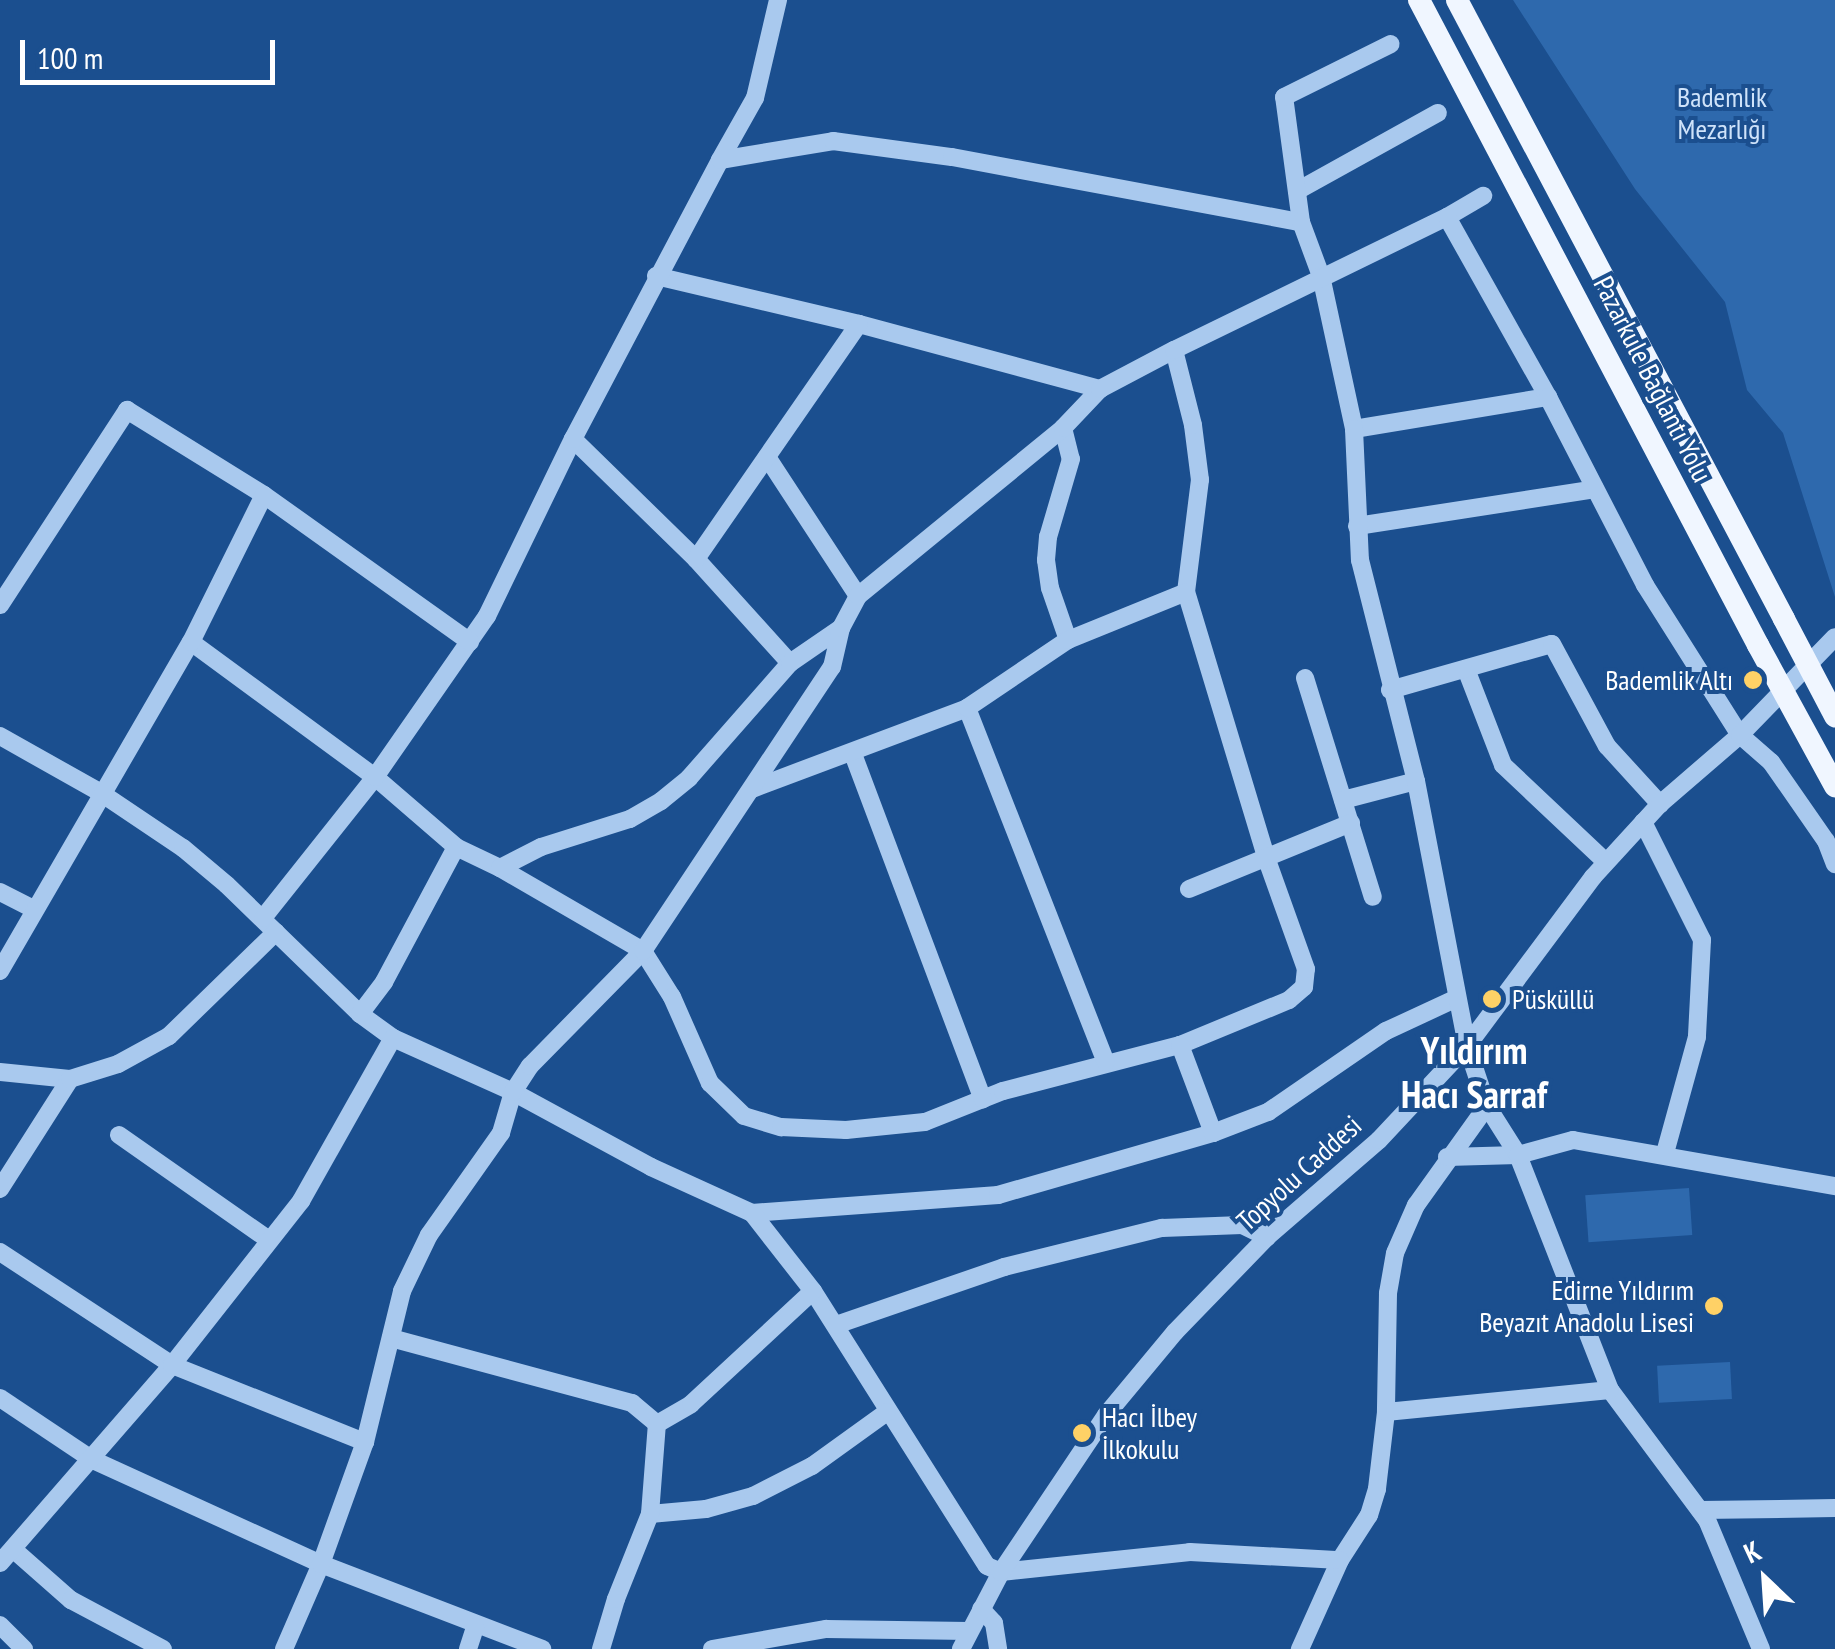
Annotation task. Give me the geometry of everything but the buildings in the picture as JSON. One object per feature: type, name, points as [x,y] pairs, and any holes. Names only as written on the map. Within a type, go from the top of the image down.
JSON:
[{"type":"main road","name":"Pazarkule Bağlantı Yolu","points":[[1419,0],[1835,786]]},
{"type":"main road","name":"Pazarkule Bağlantı Yolu","points":[[1458,0],[1835,716]]},
{"type":"street","points":[[0,1072],[70,1079],[118,1064],[170,1036],[270,925],[470,642],[504,587],[572,440],[656,276],[755,98],[778,0]]},
{"type":"street","points":[[1391,44],[1284,97],[1301,222],[1321,276],[1354,429],[1360,560],[1416,781],[1467,1046],[1487,1106],[1518,1155],[1610,1390],[1700,1510],[1760,1649]]},
{"type":"street","points":[[1297,190],[1438,112]]},
{"type":"street","points":[[720,160],[834,141],[952,158],[1301,222]]},
{"type":"street","points":[[284,1649],[321,1564],[365,1442],[391,1338],[414,1264],[428,1235],[501,1134],[513,1092],[530,1066],[643,951],[832,668],[842,628],[858,596],[1063,428],[1100,390],[1483,196]]},
{"type":"street","points":[[1447,217],[1548,397],[1646,585],[1740,735],[1772,762],[1826,841],[1835,864]]},
{"type":"street","points":[[656,276],[860,324],[1100,390]]},
{"type":"street","points":[[696,559],[860,324]]},
{"type":"street","points":[[192,642],[375,777],[456,847],[500,868],[643,951],[672,997],[710,1082],[744,1116],[760,1124],[846,1130],[924,1122],[983,1099],[1106,1062],[1180,1045],[1289,1000],[1304,987],[1306,969],[1266,857],[1186,592],[1200,480],[1194,425],[1174,350]]},
{"type":"street","points":[[1354,429],[1548,397]]},
{"type":"street","points":[[0,605],[127,410],[264,495],[470,642]]},
{"type":"street","points":[[1063,428],[1071,459],[1054,515],[1046,560],[1050,588],[1068,640]]},
{"type":"street","points":[[572,440],[696,559],[790,663]]},
{"type":"street","points":[[766,458],[858,596]]},
{"type":"street","points":[[1358,526],[1596,489]]},
{"type":"street","points":[[0,971],[192,642],[264,495]]},
{"type":"street","points":[[752,789],[967,708],[1068,640],[1186,592]]},
{"type":"street","points":[[500,868],[541,847],[614,826],[661,802],[690,778],[790,663],[842,628]]},
{"type":"street","name":"Topyolu Caddesi","points":[[961,1649],[1001,1572],[1116,1403],[1186,1320],[1267,1237],[1378,1140],[1467,1046],[1606,862],[1642,822],[1740,735],[1835,637]]},
{"type":"street","points":[[1390,690],[1552,644],[1608,746],[1660,804]]},
{"type":"street","points":[[1466,669],[1503,764],[1606,862]]},
{"type":"street","points":[[1305,678],[1373,896]]},
{"type":"street","points":[[967,708],[1106,1062]]},
{"type":"street","points":[[0,736],[101,793],[183,848],[270,925],[360,1014],[392,1038],[513,1092],[650,1167],[752,1213],[836,1326],[977,1556],[1001,1572],[1190,1552],[1340,1560]]},
{"type":"street","points":[[853,754],[983,1099]]},
{"type":"street","points":[[1343,800],[1416,781]]},
{"type":"street","points":[[1642,822],[1702,940],[1697,1037],[1665,1153]]},
{"type":"street","points":[[1188,889],[1350,824]]},
{"type":"street","points":[[360,1014],[384,982],[456,847]]},
{"type":"street","points":[[0,892],[34,909]]},
{"type":"street","points":[[752,1213],[998,1195],[1213,1133],[1268,1112],[1386,1031],[1456,998]]},
{"type":"street","points":[[163,1649],[71,1600],[7,1557],[172,1365],[269,1240],[320,1170],[392,1038]]},
{"type":"street","points":[[1180,1045],[1213,1133]]},
{"type":"street","points":[[0,1189],[70,1079]]},
{"type":"street","points":[[1300,1649],[1340,1560],[1369,1515],[1382,1464],[1388,1293],[1395,1252],[1416,1204],[1487,1106]]},
{"type":"street","points":[[119,1135],[269,1240]]},
{"type":"street","points":[[1447,1157],[1518,1155],[1573,1140],[1665,1153],[1835,1186]]},
{"type":"street","points":[[836,1326],[1004,1268],[1162,1228],[1229,1224],[1267,1237]]},
{"type":"street","points":[[0,1252],[172,1365],[365,1442]]},
{"type":"street","points":[[657,1424],[692,1404],[813,1291]]},
{"type":"street","points":[[391,1338],[632,1403],[657,1424]]},
{"type":"street","points":[[1386,1412],[1610,1390]]},
{"type":"street","points":[[0,1398],[92,1460],[321,1564],[475,1627],[542,1649]]},
{"type":"street","points":[[650,1514],[706,1509],[764,1491],[812,1466],[887,1412]]},
{"type":"street","points":[[601,1649],[650,1514],[657,1424]]},
{"type":"street","points":[[1700,1510],[1835,1508]]},
{"type":"street","points":[[981,1608],[994,1623],[998,1649]]},
{"type":"street","points":[[0,1626],[24,1649]]},
{"type":"street","points":[[468,1649],[475,1627]]},
{"type":"street","points":[[712,1649],[826,1629],[969,1631]]},
{"type":"green space","name":"Bademlik Mezarlığı","points":[[1513,0],[1835,0],[1835,597],[1783,433],[1747,390],[1725,302],[1635,189]]},
{"type":"green space","points":[[1689,1188],[1692,1235],[1589,1242],[1585,1195]]},
{"type":"green space","points":[[1730,1362],[1732,1399],[1659,1403],[1657,1366]]},
{"type":"place","name":"Bademlik Altı","points":[[1753,680]]},
{"type":"place","name":"Püsküllü","points":[[1492,999]]},
{"type":"place","name":"Edirne Yıldırım Beyazıt Anadolu Lisesi","points":[[1714,1306]]},
{"type":"place","name":"Hacı İlbey İlkokulu","points":[[1082,1433]]},
{"type":"district","name":"Yıldırım Hacı Sarraf","points":[[1474,1072]]}]
